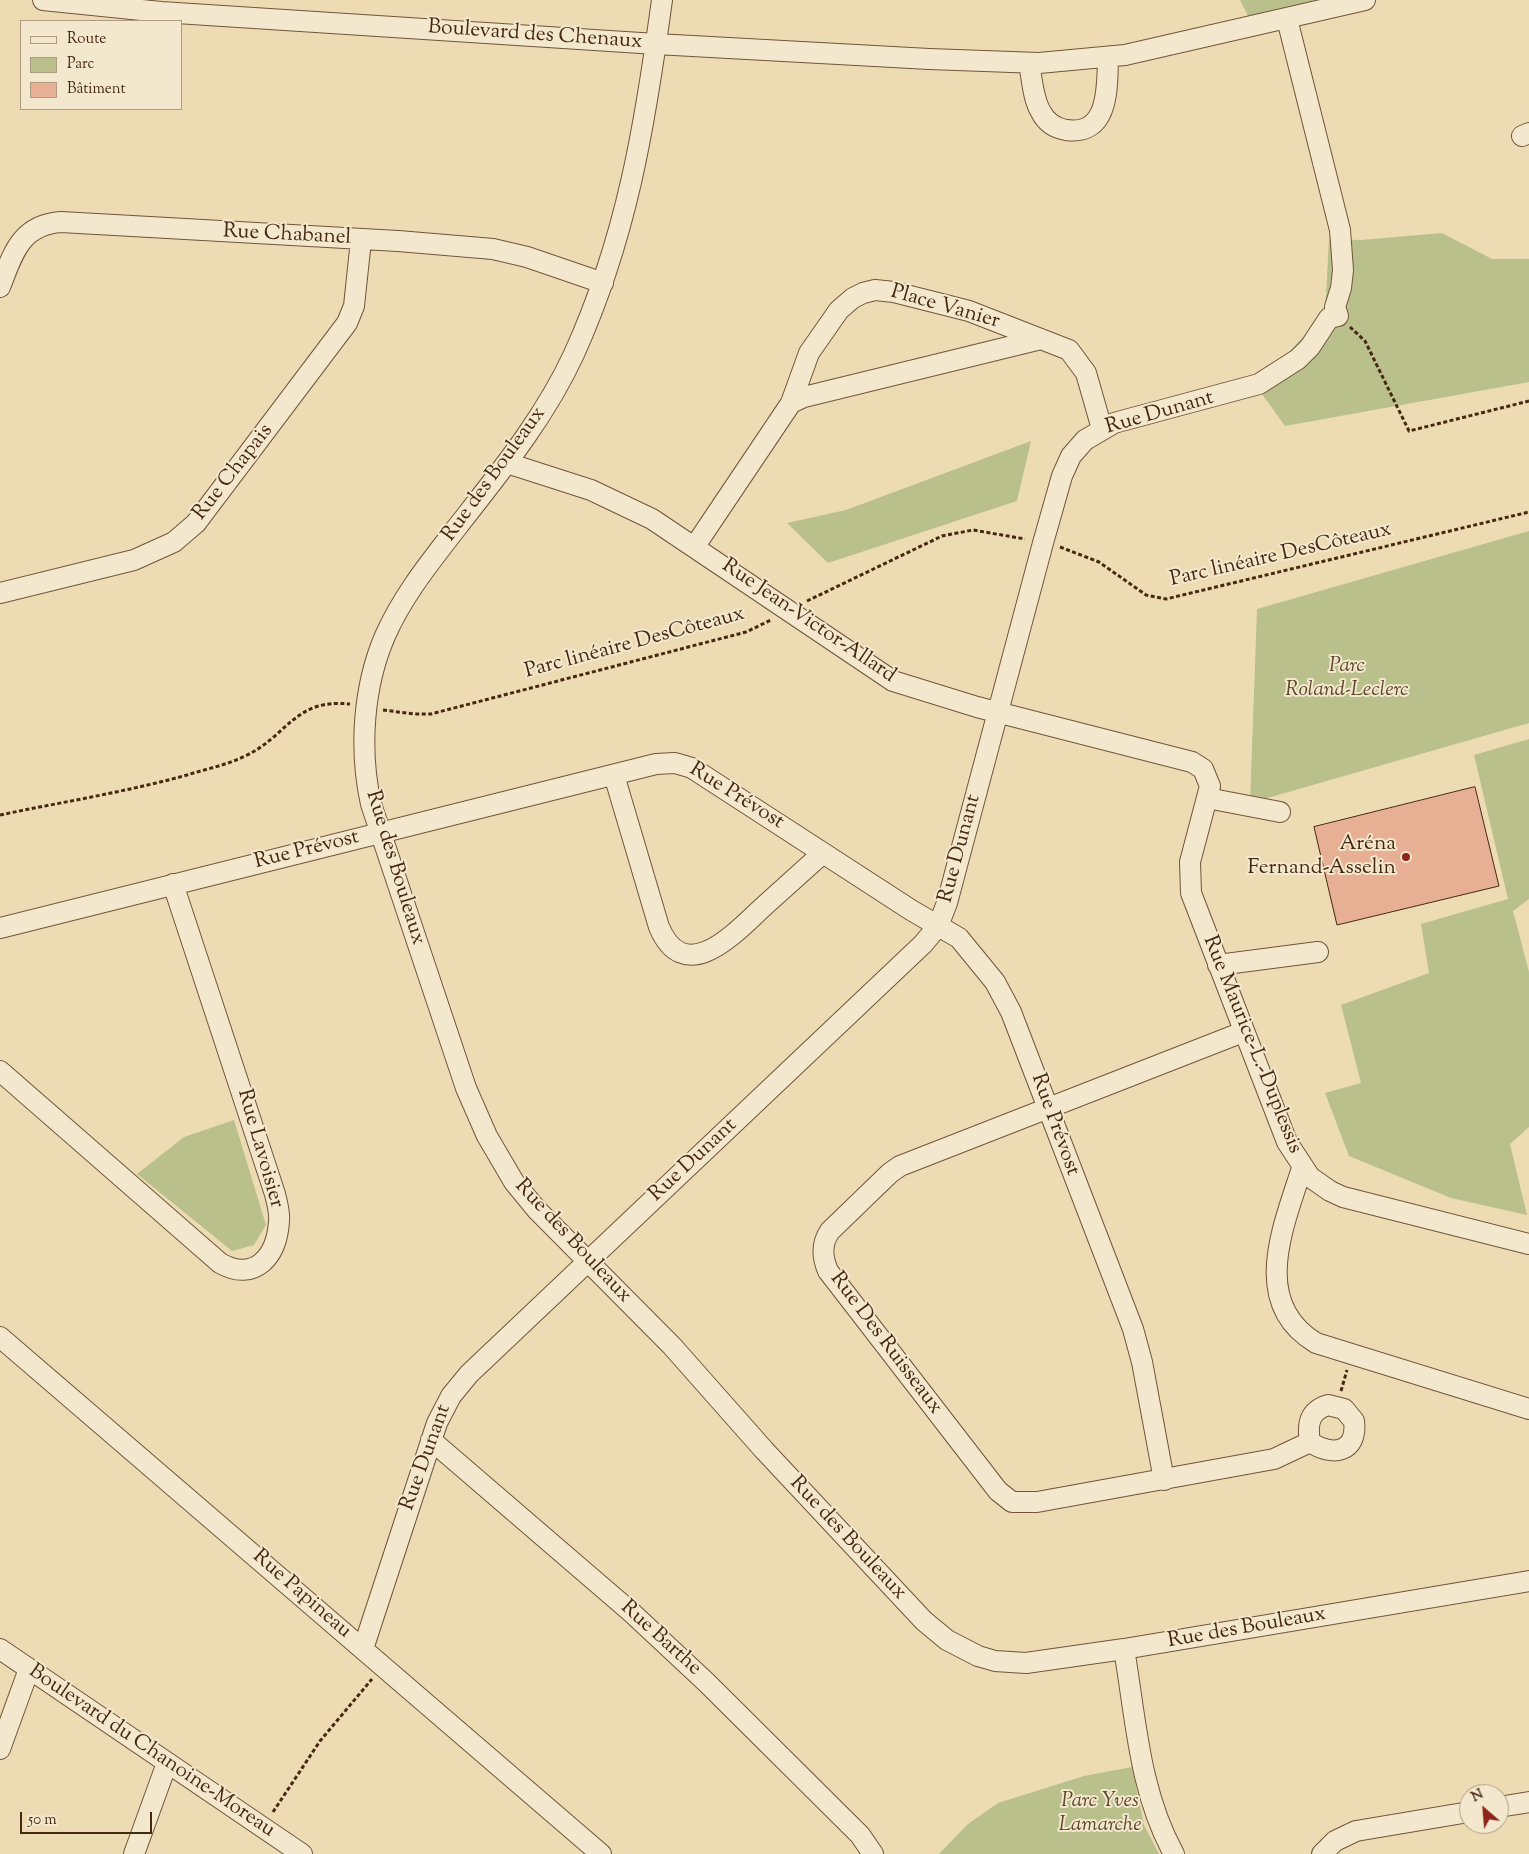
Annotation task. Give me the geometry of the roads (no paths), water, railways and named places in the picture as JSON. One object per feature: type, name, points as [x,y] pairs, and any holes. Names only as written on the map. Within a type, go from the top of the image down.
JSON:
[{"type":"street","name":"Boulevard des Chenaux","points":[[43,0],[142,10],[656,44],[1029,63],[1108,58],[1365,0]]},
{"type":"street","name":"Rue des Bouleaux","points":[[662,0],[634,170],[621,228],[603,283],[562,379],[527,436],[422,572],[403,601],[378,656],[367,707],[365,762],[369,794],[379,833],[466,1088],[487,1136],[507,1172],[524,1196],[672,1346],[764,1450],[924,1621],[947,1640],[978,1656],[1012,1663],[1124,1649],[1529,1581]]},
{"type":"street","name":"Rue Dunant","points":[[363,1649],[431,1440],[443,1409],[459,1385],[923,944],[938,926],[947,903],[1043,543],[1066,465],[1077,448],[1102,429],[1114,423],[1259,384],[1298,359],[1310,347],[1329,318],[1338,316],[1334,307],[1341,288],[1344,270],[1340,230],[1287,19]]},
{"type":"street","points":[[1029,63],[1038,105],[1043,116],[1057,127],[1076,130],[1090,125],[1102,111],[1106,100],[1108,58]]},
{"type":"street","name":"Rue Chabanel","points":[[0,287],[10,262],[23,239],[35,228],[52,223],[407,242],[512,252],[603,283]]},
{"type":"street","name":"Rue Chapais","points":[[0,593],[149,555],[174,542],[196,523],[347,323],[354,306],[361,240]]},
{"type":"street","name":"Place Vanier","points":[[695,546],[791,403],[809,353],[839,310],[853,298],[863,293],[875,290],[894,292],[969,311],[1069,350],[1081,363],[1090,385],[1102,429]]},
{"type":"street","name":"Place Vanier","points":[[791,403],[804,397],[1041,339]]},
{"type":"street","name":"Rue Jean-Victor-Allard","points":[[507,463],[611,498],[652,519],[893,680],[997,712],[1192,762],[1207,774]]},
{"type":"street","name":"Rue Prévost","points":[[0,928],[664,762],[692,768],[967,946],[995,982],[1012,1012],[1138,1344],[1164,1480]]},
{"type":"street","name":"Rue Maurice-L.-Duplessis","points":[[1207,774],[1210,786],[1190,862],[1190,893],[1281,1130],[1302,1168],[1319,1185],[1343,1197],[1529,1244]]},
{"type":"street","points":[[614,776],[659,927],[671,947],[682,953],[694,955],[717,947],[823,852]]},
{"type":"street","points":[[1207,798],[1280,812]]},
{"type":"street","name":"Rue Lavoisier","points":[[0,1071],[220,1263],[229,1268],[245,1270],[259,1266],[266,1260],[278,1232],[279,1221],[276,1194],[173,884]]},
{"type":"street","points":[[1218,965],[1318,952]]},
{"type":"street","name":"Rue Des Ruisseaux","points":[[1243,1032],[894,1169],[830,1231],[824,1243],[825,1263],[828,1270],[940,1417],[998,1491],[1007,1499],[1019,1503],[1037,1502],[1164,1480],[1274,1459],[1310,1442]]},
{"type":"street","points":[[1302,1168],[1279,1242],[1276,1258],[1281,1300],[1292,1322],[1307,1338],[1316,1343],[1529,1409]]},
{"type":"street","name":"Rue Papineau","points":[[0,1338],[601,1854]]},
{"type":"street","points":[[1337,1406],[1350,1414],[1354,1421],[1355,1429],[1349,1443],[1344,1448],[1330,1452],[1310,1442],[1308,1427],[1314,1412],[1321,1407],[1337,1406]]},
{"type":"street","name":"Rue Barthe","points":[[431,1440],[631,1612],[706,1682],[860,1835],[872,1854]]},
{"type":"street","points":[[1124,1649],[1148,1793],[1159,1824],[1174,1854]]},
{"type":"street","name":"Boulevard du Chanoine-Moreau","points":[[0,1650],[302,1854]]},
{"type":"street","points":[[0,1749],[29,1669]]},
{"type":"street","points":[[134,1854],[167,1763]]},
{"type":"street","points":[[1509,1805],[1529,1802]]},
{"type":"street","points":[[1322,1854],[1335,1841],[1356,1831],[1459,1814]]},
{"type":"place","name":"Aréna Fernand-Asselin","points":[[1406,857]]},
{"type":"park label","name":"Parc Roland-Leclerc","points":[[1347,679]]},
{"type":"park label","name":"Parc Yves Lamarche","points":[[1100,1814]]}]
